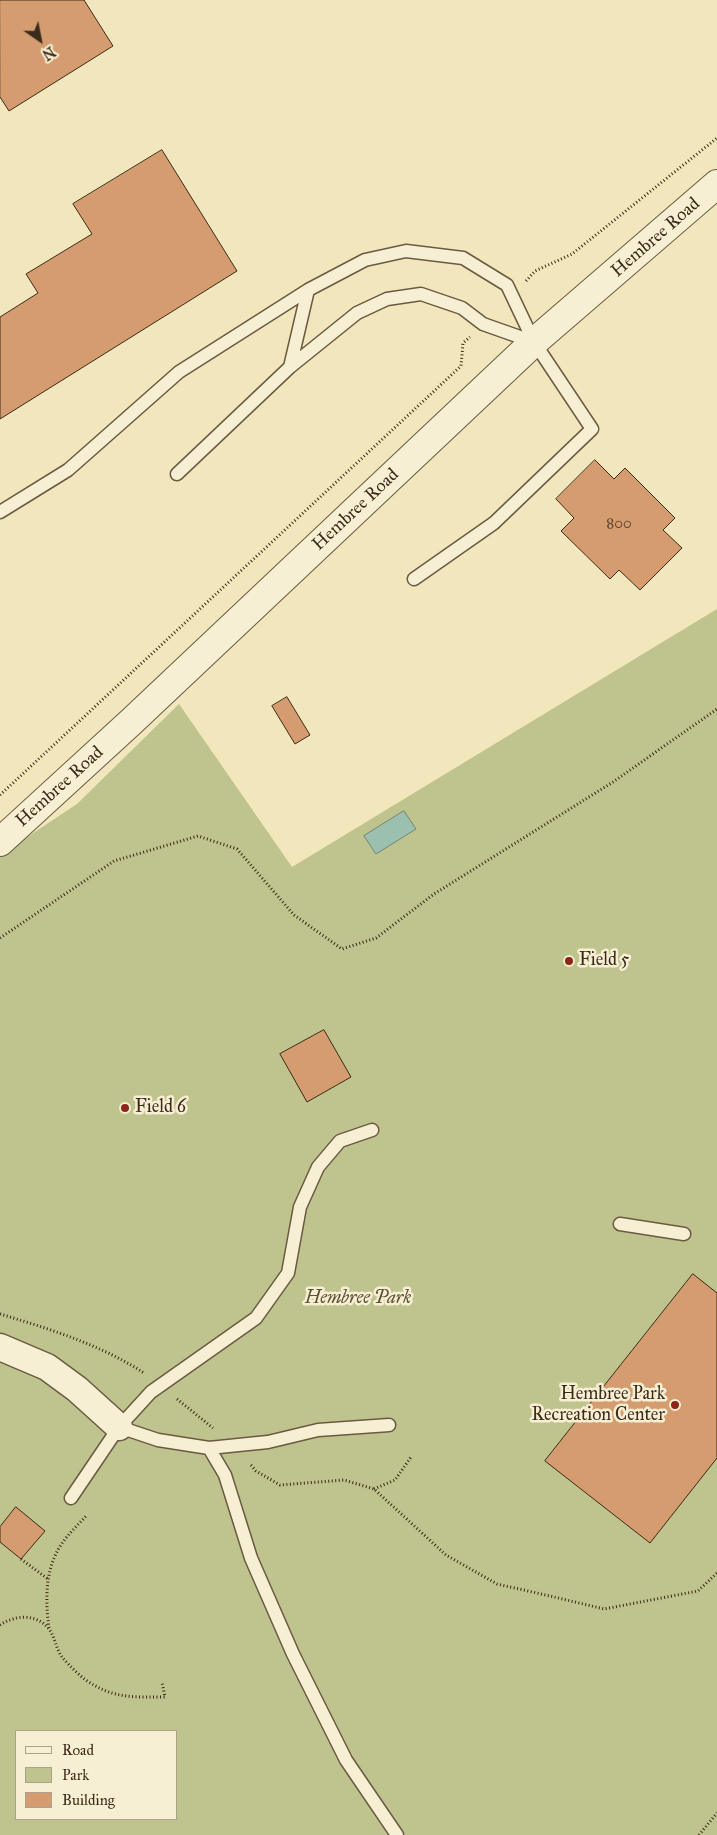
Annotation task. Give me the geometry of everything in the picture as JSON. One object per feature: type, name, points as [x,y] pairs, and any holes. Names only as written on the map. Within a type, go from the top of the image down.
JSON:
[{"type":"street","name":"Hembree Road","points":[[0,842],[131,722],[534,342],[717,184]]},
{"type":"street","points":[[0,1347],[47,1367],[77,1389],[119,1427]]},
{"type":"lane","points":[[0,512],[68,470],[179,372],[308,290],[365,260],[406,250],[463,258],[507,285],[513,294],[534,342],[592,429],[494,524],[414,579]]},
{"type":"lane","points":[[290,367],[308,290]]},
{"type":"lane","points":[[177,474],[290,367],[357,314],[387,299],[421,294],[462,308],[482,324],[534,342]]},
{"type":"lane","points":[[71,1498],[119,1427],[151,1392],[256,1318],[288,1273],[300,1207],[318,1167],[340,1141],[372,1130]]},
{"type":"lane","points":[[620,1224],[684,1234]]},
{"type":"lane","points":[[119,1427],[158,1440],[209,1448],[268,1442],[318,1430],[389,1425]]},
{"type":"lane","points":[[209,1448],[226,1475],[251,1558],[293,1654],[346,1760],[397,1835]]},
{"type":"path","points":[[513,294],[535,272],[572,254],[717,138]]},
{"type":"path","points":[[0,795],[461,366],[463,344],[482,324]]},
{"type":"path","points":[[0,938],[114,861],[198,836],[236,849],[294,916],[342,949],[376,938],[434,894],[613,782],[717,709]]},
{"type":"path","points":[[0,1314],[55,1331],[123,1359],[161,1384],[188,1409],[237,1445],[256,1472],[280,1485],[344,1480],[374,1489],[446,1555],[497,1584],[604,1609],[698,1591],[717,1574]]},
{"type":"path","points":[[374,1489],[395,1480],[411,1457]]},
{"type":"path","points":[[86,1515],[62,1543],[48,1579],[46,1601],[49,1629],[61,1656],[93,1685],[122,1697],[165,1697],[162,1682]]},
{"type":"path","points":[[21,1559],[48,1579]]},
{"type":"path","points":[[0,1625],[8,1619],[22,1616],[49,1629]]},
{"type":"path","points":[[699,1835],[717,1813]]},
{"type":"green space","name":"Hembree Park","points":[[717,609],[717,1835],[0,1835],[0,855],[77,804],[179,704],[292,867]]},
{"type":"shaded area","points":[[404,811],[416,829],[376,854],[364,836]]},
{"type":"building","points":[[0,0],[84,0],[113,46],[9,111],[0,97]]},
{"type":"building","points":[[162,150],[237,271],[0,419],[0,317],[38,293],[26,274],[92,234],[73,204]]},
{"type":"building","points":[[595,460],[614,479],[625,468],[675,518],[663,530],[682,548],[640,590],[619,570],[610,579],[561,531],[574,518],[556,499]]},
{"type":"building","points":[[287,697],[310,735],[295,744],[272,706]]},
{"type":"building","points":[[324,1030],[351,1077],[307,1102],[280,1054]]},
{"type":"building","points":[[693,1274],[717,1293],[717,1458],[650,1543],[545,1461]]},
{"type":"building","points":[[16,1507],[45,1531],[21,1559],[0,1542],[0,1527]]},
{"type":"place","name":"Field 5","points":[[569,961]]},
{"type":"place","name":"Field 6","points":[[125,1108]]},
{"type":"place","name":"Hembree Park Recreation Center","points":[[675,1405]]}]
